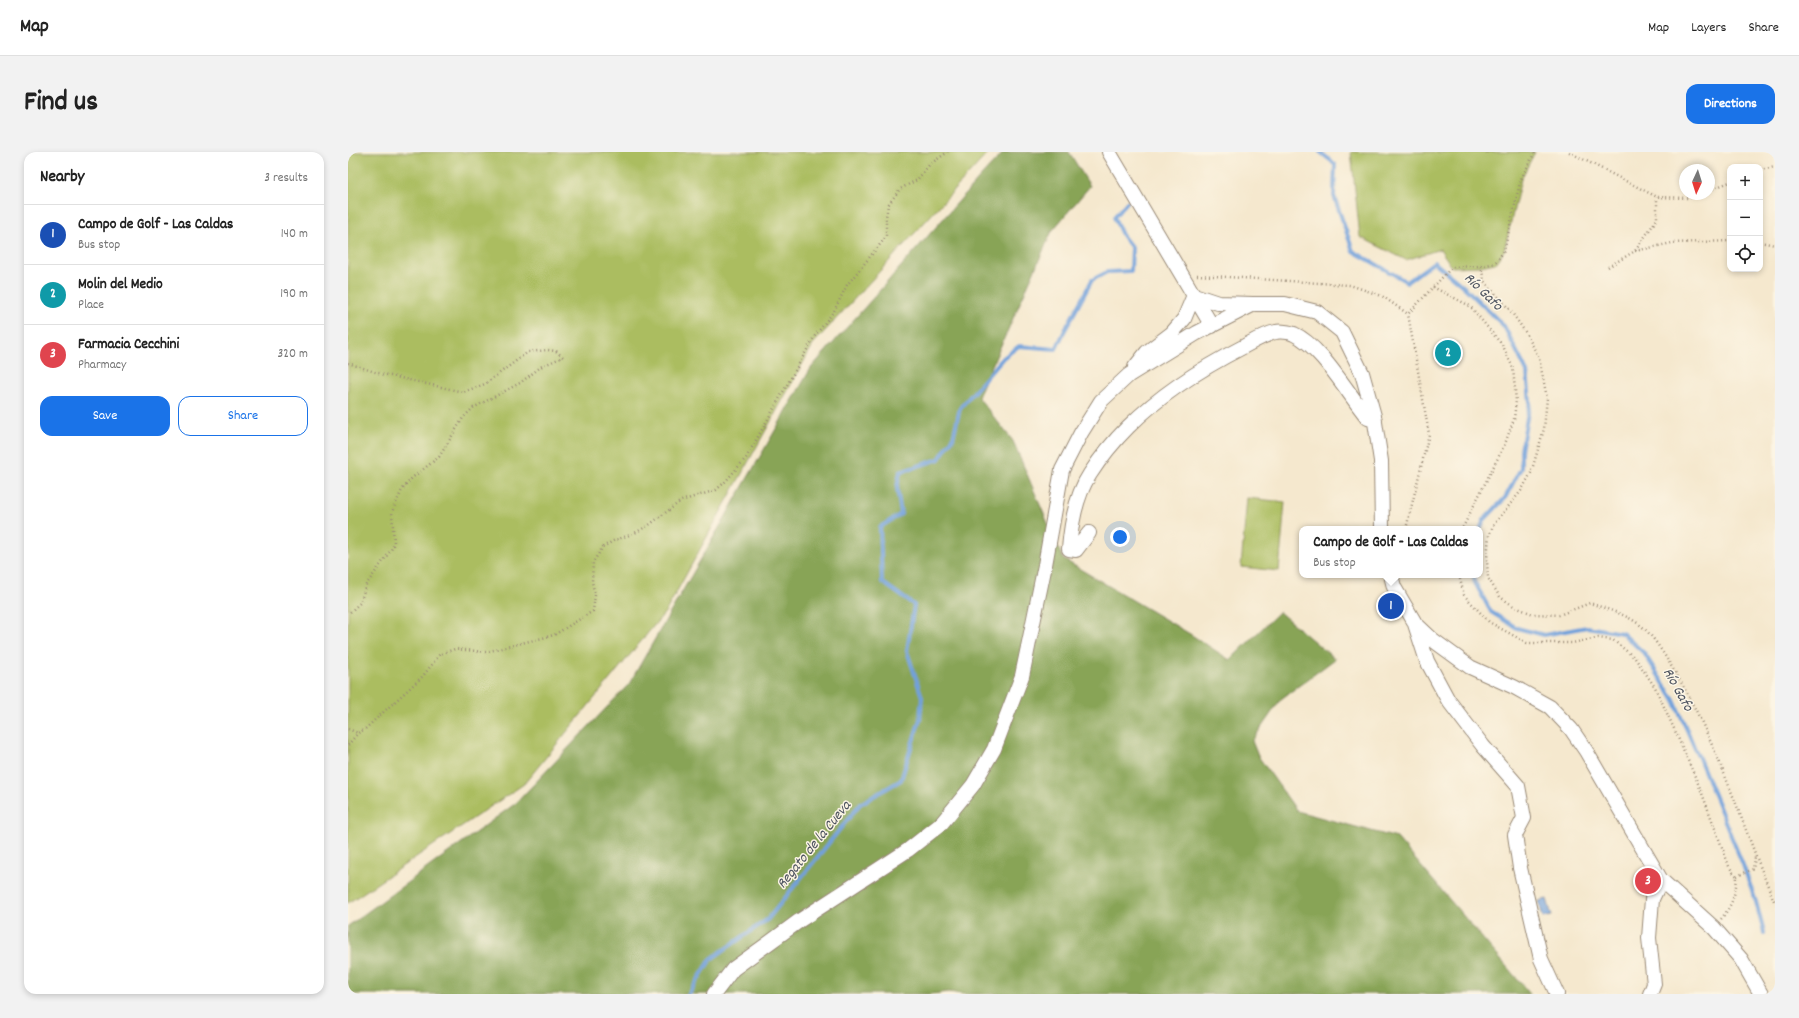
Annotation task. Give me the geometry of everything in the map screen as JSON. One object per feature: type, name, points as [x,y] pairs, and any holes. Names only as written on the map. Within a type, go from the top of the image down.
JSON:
[{"type":"street","points":[[1109,152],[1212,326]]},
{"type":"street","points":[[1194,295],[1218,303],[1285,304],[1317,312],[1342,332],[1362,373],[1375,420],[1381,461],[1382,526]]},
{"type":"street","points":[[714,994],[733,969],[799,921],[908,850],[941,824],[972,785],[994,749],[1022,676],[1045,565],[1062,470],[1081,433],[1101,401],[1129,375],[1148,352],[1172,333],[1184,319],[1194,295]]},
{"type":"street","points":[[1129,375],[1212,326],[1254,304]]},
{"type":"street","points":[[1089,533],[1076,550],[1069,549],[1075,508],[1089,475],[1106,451],[1129,426],[1166,395],[1188,380],[1226,356],[1276,332],[1293,334],[1307,342],[1327,363],[1368,418],[1375,420]]},
{"type":"street","points":[[1392,578],[1394,587],[1415,623],[1427,661],[1448,700],[1483,746],[1518,786],[1524,818],[1515,835],[1520,868],[1541,959],[1557,994]]},
{"type":"street","points":[[1415,623],[1433,640],[1470,667],[1514,687],[1550,707],[1571,729],[1586,751],[1661,880],[1714,928],[1741,959],[1761,994]]},
{"type":"street","points":[[1650,994],[1654,984],[1649,938],[1652,899],[1661,880]]},
{"type":"path","points":[[348,745],[358,733],[365,729],[423,676],[440,654],[455,649],[486,652],[554,635],[593,611],[595,595],[592,582],[593,562],[603,547],[615,540],[633,534],[644,528],[680,501],[716,490],[724,483],[746,458],[814,337],[834,311],[847,285],[886,237],[886,217],[888,205],[900,189],[917,180],[930,164],[948,152]]},
{"type":"path","points":[[1408,314],[1452,267],[1481,266],[1495,263],[1504,252],[1521,179],[1535,152]]},
{"type":"path","points":[[1569,152],[1657,197],[1679,198]]},
{"type":"path","points":[[1763,169],[1775,167]]},
{"type":"path","points":[[1715,188],[1727,183]]},
{"type":"path","points":[[1635,251],[1657,219],[1657,197]]},
{"type":"path","points":[[1608,267],[1635,251],[1672,243],[1727,241]]},
{"type":"path","points":[[1763,243],[1775,246]]},
{"type":"path","points":[[1481,266],[1484,281],[1510,310],[1526,333],[1539,358],[1547,398],[1544,429],[1531,473],[1521,491],[1494,524],[1489,535],[1487,559],[1488,578],[1500,597],[1515,607],[1533,614],[1559,615],[1590,603],[1618,613],[1641,625],[1660,648],[1678,678],[1710,740],[1755,857],[1775,903]]},
{"type":"path","points":[[1192,274],[1350,285],[1382,296],[1408,314],[1429,434],[1407,526]]},
{"type":"path","points":[[1433,287],[1470,306],[1503,346],[1513,368],[1516,401],[1514,419],[1505,444],[1464,526]]},
{"type":"path","points":[[348,363],[378,373],[463,392],[485,384],[528,352],[548,350],[556,351],[563,357],[542,366],[520,383],[473,408],[463,418],[440,457],[412,478],[402,490],[392,512],[394,543],[391,550],[366,585],[360,603],[348,614]]},
{"type":"path","points":[[1460,578],[1464,595],[1489,622],[1527,643],[1572,643],[1598,638],[1613,640],[1635,658],[1655,688],[1700,788],[1729,866],[1737,876]]},
{"type":"path","points":[[348,729],[358,733]]},
{"type":"path","points":[[1737,876],[1753,869],[1755,857]]},
{"type":"path","points":[[1714,928],[1729,910],[1736,891],[1737,876]]},
{"type":"green space","points":[[348,152],[989,152],[814,343],[666,611],[524,784],[348,903]]},
{"type":"green space","points":[[1004,152],[1069,152],[1090,186],[1052,231],[978,397],[1013,441],[1063,559],[1190,634],[1230,660],[1279,612],[1335,659],[1281,699],[1252,741],[1258,756],[1297,811],[1397,838],[1530,994],[962,994],[949,992],[930,994],[348,994],[348,926],[516,803],[629,684],[811,368]]},
{"type":"green space","points":[[1351,152],[1535,152],[1521,179],[1504,251],[1495,263],[1481,266],[1452,267],[1440,249],[1406,260],[1360,237]]},
{"type":"green space","points":[[1247,498],[1285,502],[1279,571],[1241,567]]},
{"type":"water","points":[[1547,899],[1552,916],[1543,918],[1539,901]]},
{"type":"waterway","name":"Río Gafo","points":[[1320,152],[1335,164],[1334,196],[1353,251],[1407,282],[1434,262],[1464,287],[1504,326],[1527,372],[1530,402],[1521,450],[1521,468],[1505,498],[1484,520],[1481,526]]},
{"type":"waterway","name":"Regato de la Cueva","points":[[689,994],[711,959],[768,919],[860,804],[901,780],[920,719],[922,697],[907,651],[914,605],[882,582],[880,527],[901,514],[897,488],[900,472],[939,459],[953,438],[960,408],[1003,358],[1019,346],[1056,349],[1092,280],[1107,272],[1131,271],[1132,248],[1122,235],[1114,217],[1127,202]]},
{"type":"waterway","name":"Río Gafo","points":[[1474,578],[1491,612],[1517,628],[1544,635],[1587,627],[1622,633],[1644,653],[1674,700],[1699,758],[1743,865],[1756,902],[1764,933]]},
{"type":"place","name":"Molin del Medio","points":[[1448,353]]},
{"type":"place","name":"Campo de Golf - Las Caldas","points":[[1391,606]]},
{"type":"place","name":"Farmacia Cecchini","points":[[1648,881]]}]
